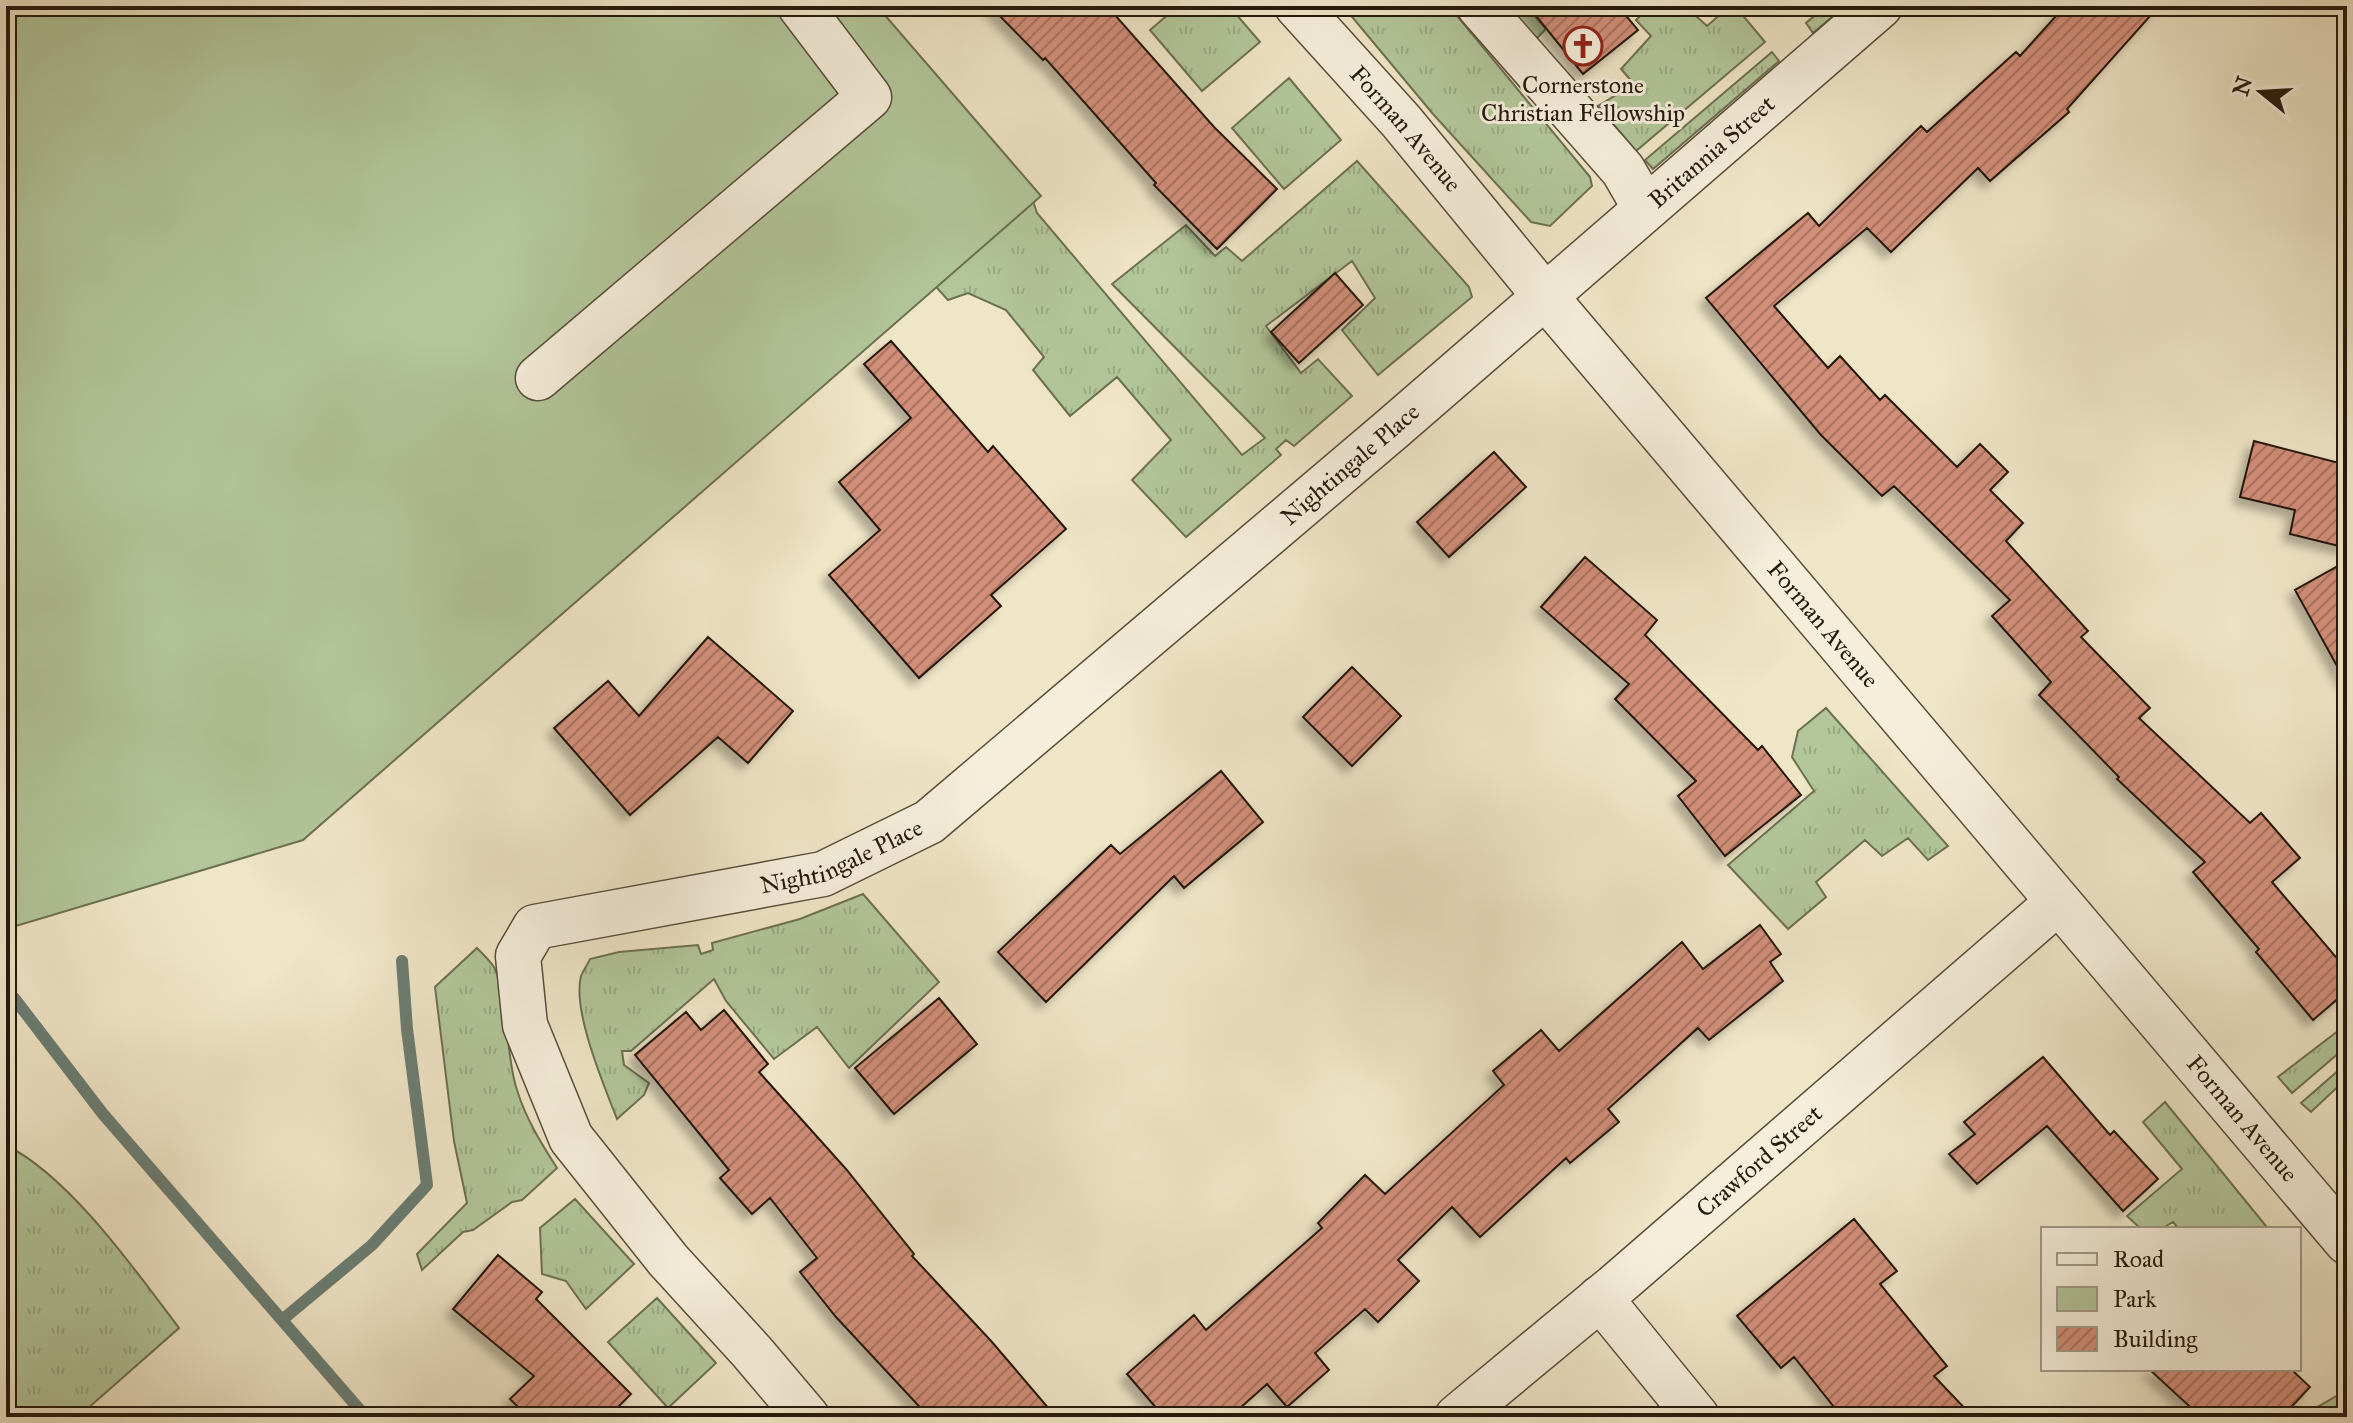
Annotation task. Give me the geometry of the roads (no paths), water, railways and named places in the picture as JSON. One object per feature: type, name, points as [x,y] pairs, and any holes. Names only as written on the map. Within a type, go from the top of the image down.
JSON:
[{"type":"street","points":[[538,378],[869,97],[800,6]]},
{"type":"street","name":"Forman Avenue","points":[[1297,6],[1401,121],[1544,295],[2347,1242]]},
{"type":"street","points":[[1479,6],[1623,170],[1645,208]]},
{"type":"street","name":"Britannia Street","points":[[1544,295],[1880,6]]},
{"type":"street","name":"Nightingale Place","points":[[807,1417],[668,1260],[571,1138],[525,1025],[518,956],[535,927],[823,874],[929,822],[1544,295]]},
{"type":"street","name":"Crawford Street","points":[[1457,1417],[1600,1298],[2058,902]]},
{"type":"street","points":[[1600,1298],[1697,1417]]},
{"type":"waterway","points":[[282,1320],[372,1245],[427,1185],[407,1029],[402,961]]},
{"type":"waterway","points":[[6,995],[14,998],[103,1114],[366,1417]]},
{"type":"place","name":"Cornerstone Christian Fellowship","points":[[1583,46]]}]
